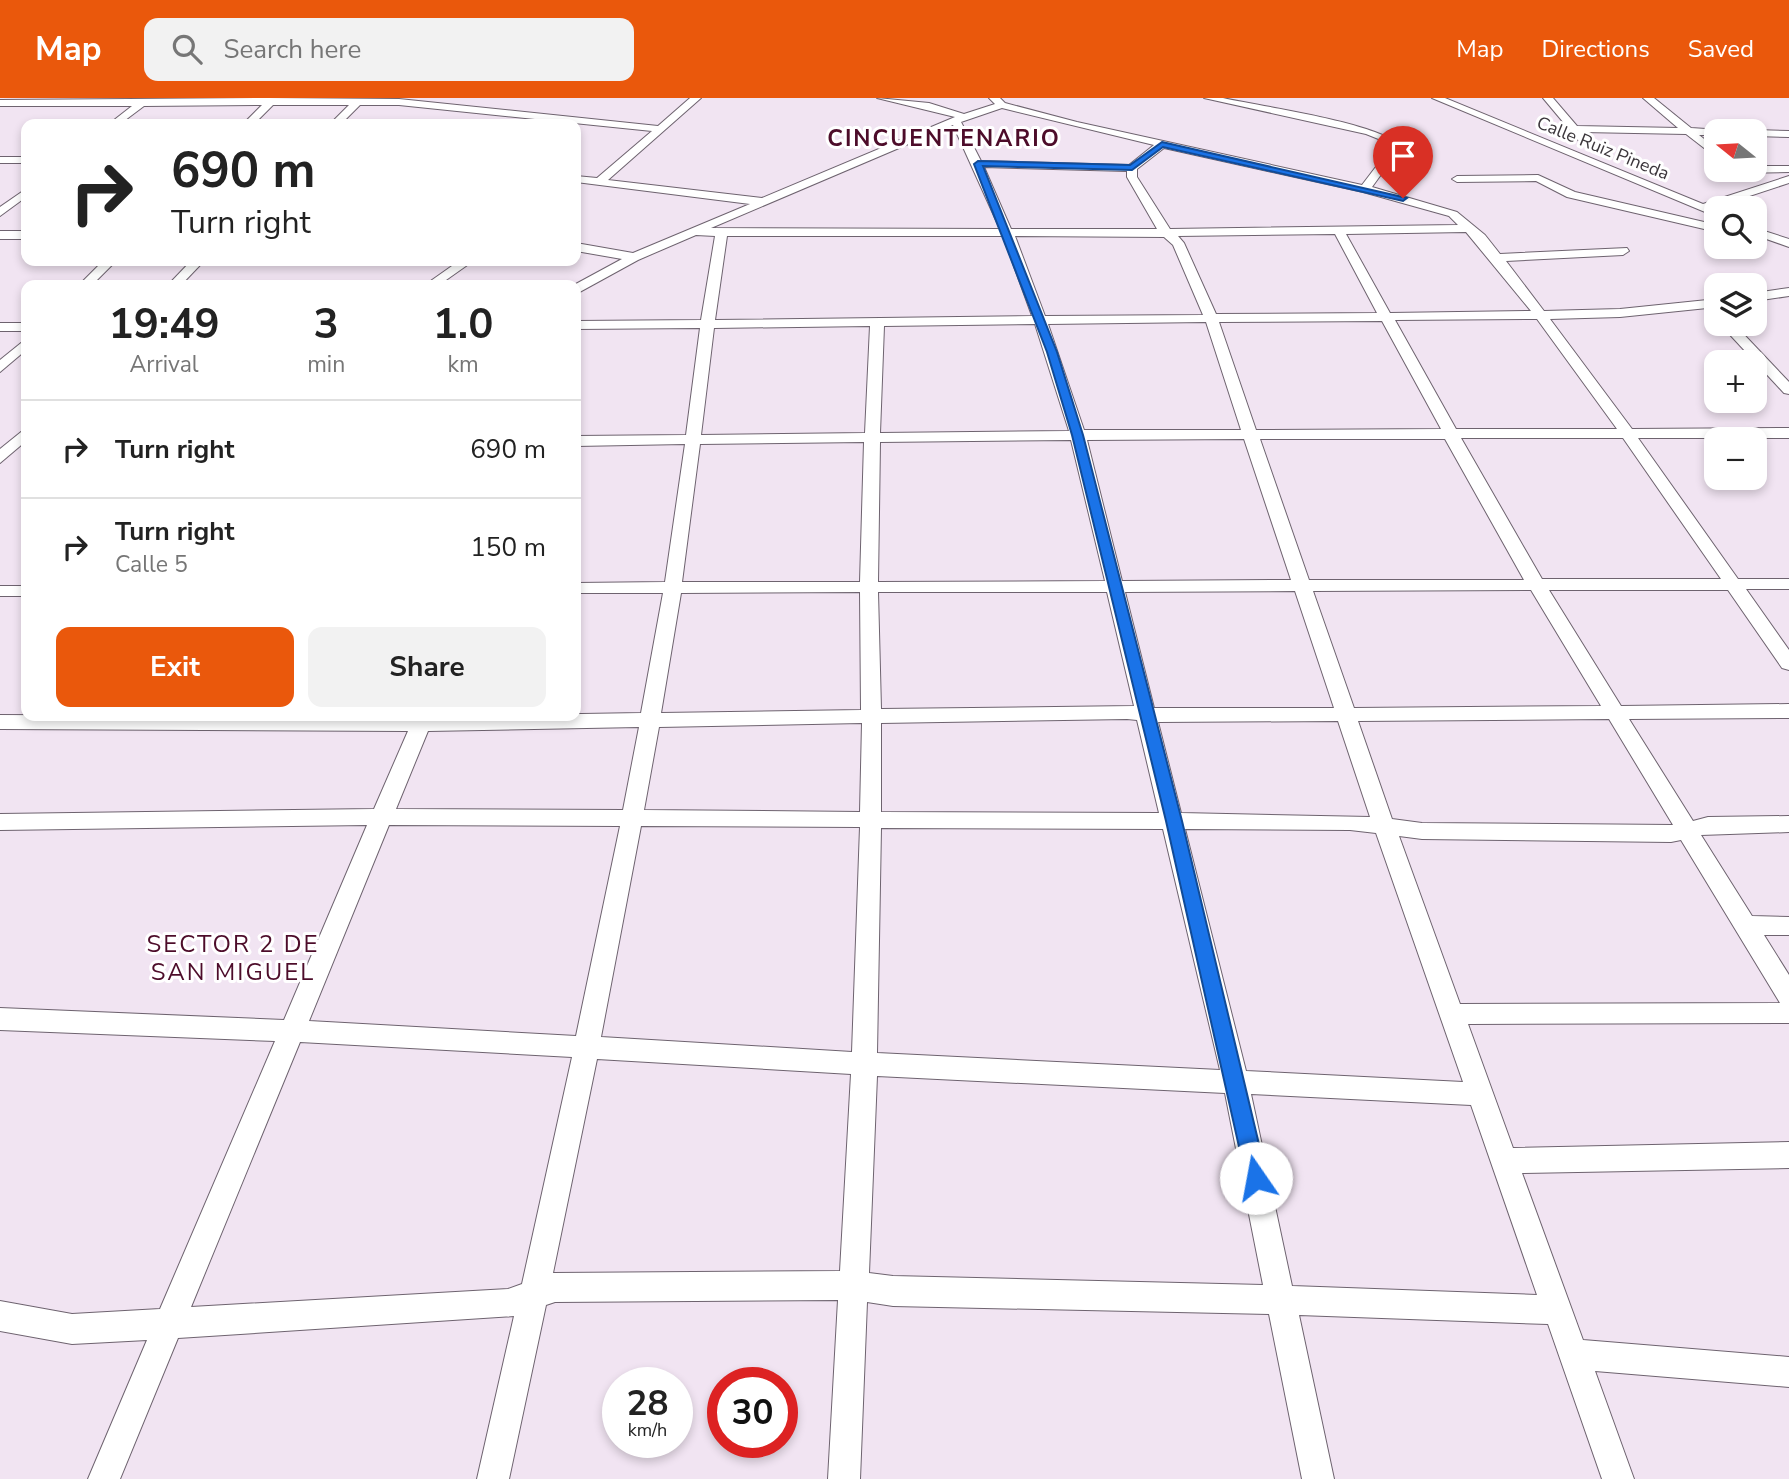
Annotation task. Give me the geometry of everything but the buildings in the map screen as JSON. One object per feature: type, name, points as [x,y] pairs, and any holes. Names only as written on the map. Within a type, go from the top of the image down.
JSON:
[{"type":"street","points":[[599,182],[696,98]]},
{"type":"street","points":[[882,98],[929,106],[960,119],[1052,352],[1077,435],[1174,821],[1235,1080],[1283,1300],[1318,1479]]},
{"type":"street","points":[[1209,98],[1369,132],[1390,140],[1396,147],[1365,189]]},
{"type":"street","name":"Calle Ruiz Pineda","points":[[1437,98],[1703,208]]},
{"type":"street","points":[[1548,98],[1612,170]]},
{"type":"street","points":[[1648,98],[1704,145]]},
{"type":"street","points":[[0,103],[360,100],[434,104],[575,119]]},
{"type":"street","points":[[340,119],[360,100]]},
{"type":"street","points":[[121,119],[144,101]]},
{"type":"street","points":[[253,119],[273,101]]},
{"type":"street","points":[[581,286],[593,277],[634,257],[998,102],[1162,144],[1440,208],[1469,228],[1497,258],[1628,434],[1789,664]]},
{"type":"street","points":[[512,119],[540,103]]},
{"type":"street","points":[[581,120],[661,129]]},
{"type":"street","points":[[1574,129],[1704,132]]},
{"type":"street","points":[[1768,133],[1789,134]]},
{"type":"street","points":[[978,164],[1132,168],[1162,144]]},
{"type":"street","points":[[0,160],[21,160]]},
{"type":"street","points":[[1132,168],[1132,177],[1138,191],[1178,243],[1210,316],[1384,826],[1618,1479]]},
{"type":"street","points":[[1768,169],[1789,169]]},
{"type":"street","points":[[1457,179],[1538,178],[1571,195],[1704,226]]},
{"type":"street","points":[[1703,208],[1789,179]]},
{"type":"street","points":[[581,182],[764,202]]},
{"type":"street","points":[[1754,182],[1765,189]]},
{"type":"street","points":[[0,213],[21,196]]},
{"type":"street","points":[[697,232],[1006,234],[1469,228]]},
{"type":"street","points":[[493,1479],[585,1048],[650,719],[673,588],[705,324],[722,231]]},
{"type":"street","points":[[1339,231],[1535,584],[1789,996]]},
{"type":"street","points":[[1767,234],[1789,233]]},
{"type":"street","points":[[0,235],[21,235]]},
{"type":"street","points":[[1767,236],[1789,243]]},
{"type":"street","points":[[1497,258],[1623,251],[1609,241]]},
{"type":"street","points":[[581,248],[634,257]]},
{"type":"street","points":[[90,280],[105,266]]},
{"type":"street","points":[[179,280],[193,266]]},
{"type":"street","points":[[438,280],[460,266]]},
{"type":"street","points":[[1767,295],[1789,292]]},
{"type":"street","points":[[581,325],[1210,316],[1540,315],[1704,308]]},
{"type":"street","points":[[844,1479],[851,1285],[864,1064],[871,821],[869,588],[877,321]]},
{"type":"street","points":[[0,327],[21,327]]},
{"type":"street","points":[[1738,336],[1789,390]]},
{"type":"street","points":[[0,368],[21,347]]},
{"type":"street","points":[[581,441],[1077,435],[1789,433]]},
{"type":"street","points":[[0,458],[13,445]]},
{"type":"street","points":[[581,588],[1789,583]]},
{"type":"street","points":[[0,591],[21,591]]},
{"type":"street","points":[[581,719],[1127,712],[1348,716],[1789,711]]},
{"type":"street","points":[[0,722],[212,721]]},
{"type":"street","points":[[104,1479],[423,721]]},
{"type":"street","points":[[0,822],[631,817],[871,821],[1350,822],[1422,831],[1671,834],[1708,825],[1789,824]]},
{"type":"street","points":[[1744,925],[1789,926]]},
{"type":"street","points":[[1452,1014],[1789,1013]]},
{"type":"street","points":[[0,1019],[1480,1094]]},
{"type":"street","points":[[1504,1161],[1789,1155]]},
{"type":"street","points":[[0,1316],[72,1329],[508,1304],[555,1287],[851,1285],[893,1291],[1283,1300],[1557,1310]]},
{"type":"street","points":[[1573,1354],[1789,1373]]},
{"type":"district","name":"CINCUENTENARIO","points":[[944,138]]},
{"type":"district","name":"SECTOR 2 DE SAN MIGUEL","points":[[233,958]]},
{"type":"route","points":[[1256,1178],[1174,821],[1077,435],[1052,352],[978,164],[1132,168],[1162,144],[1403,198]]}]
